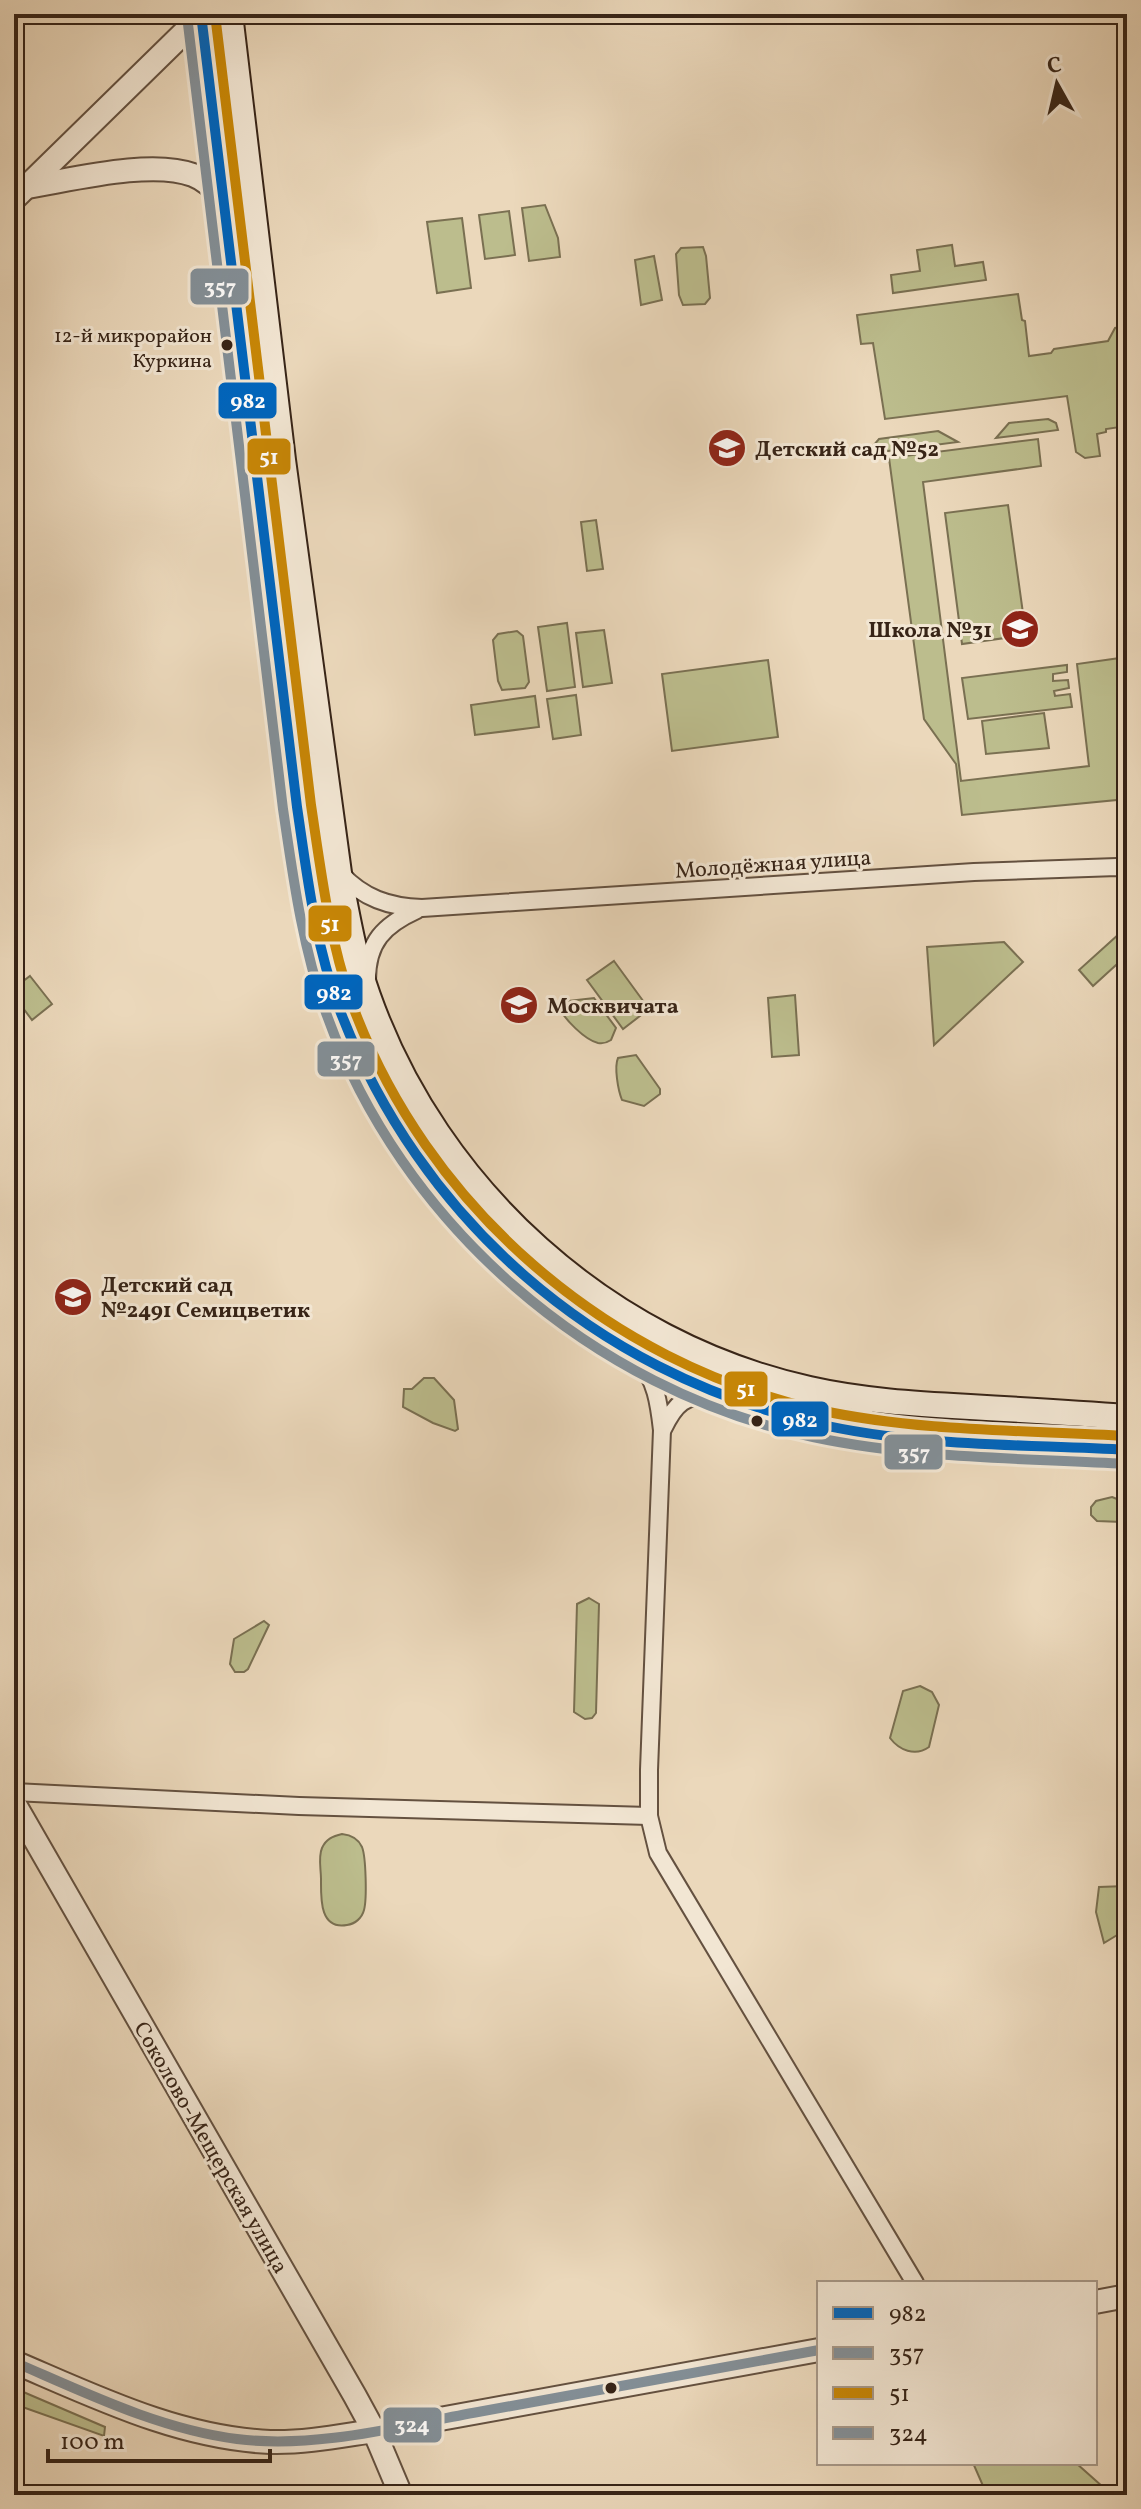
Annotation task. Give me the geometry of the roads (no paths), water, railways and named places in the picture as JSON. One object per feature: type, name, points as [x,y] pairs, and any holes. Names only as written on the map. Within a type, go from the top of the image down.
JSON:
[{"type":"main road","points":[[202,15],[297,807],[322,949],[339,1007],[388,1115],[444,1196],[479,1236],[564,1312],[637,1358],[715,1394],[757,1410],[848,1430],[1127,1450]]},
{"type":"main road","points":[[231,23],[283,460],[339,873],[367,995],[413,1095],[437,1133],[473,1182],[504,1216],[563,1271],[629,1317],[697,1352],[769,1379],[854,1397],[1127,1417]]},
{"type":"street","points":[[20,193],[202,15],[221,17],[231,23]]},
{"type":"street","points":[[20,193],[117,172],[174,171],[195,175],[210,184],[222,198]]},
{"type":"street","name":"Молодёжная улица","points":[[339,873],[360,893],[401,908],[422,908],[974,872],[1124,866]]},
{"type":"street","name":"Молодёжная улица","points":[[367,995],[367,969],[378,935],[402,917],[422,908]]},
{"type":"street","points":[[637,1358],[652,1381],[662,1430],[649,1816],[658,1853],[914,2281]]},
{"type":"street","points":[[662,1430],[674,1406],[687,1399],[715,1394]]},
{"type":"street","points":[[848,1430],[859,1425],[865,1415],[854,1397]]},
{"type":"street","points":[[14,1792],[314,1807],[649,1816]]},
{"type":"street","name":"Соколово-Мещерская улица","points":[[14,1803],[374,2431],[401,2495]]},
{"type":"street","points":[[1097,2302],[1127,2296]]},
{"type":"street","points":[[14,2362],[143,2417],[218,2436],[270,2442],[309,2441],[374,2431],[817,2350]]},
{"type":"place","name":"12-й микрорайон Куркина","points":[[227,345]]},
{"type":"place","name":"Детский сад №52","points":[[727,448]]},
{"type":"place","name":"Школа №31","points":[[1020,629]]},
{"type":"place","name":"Москвичата","points":[[519,1005]]},
{"type":"place","name":"Детский сад №2491 Семицветик","points":[[73,1297]]}]
